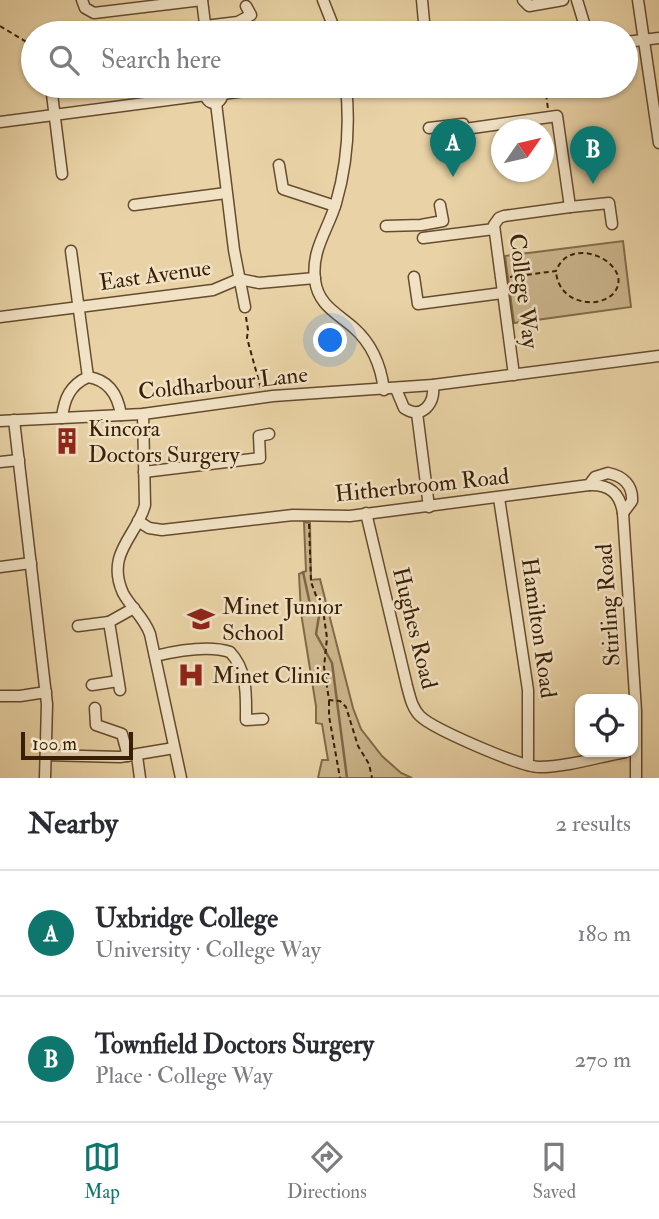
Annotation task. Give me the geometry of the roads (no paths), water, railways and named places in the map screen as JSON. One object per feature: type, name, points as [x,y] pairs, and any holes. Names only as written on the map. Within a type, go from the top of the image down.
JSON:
[{"type":"street","points":[[82,0],[85,8],[94,13],[202,0],[205,21]]},
{"type":"street","points":[[323,0],[331,21]]},
{"type":"street","points":[[422,0],[424,21]]},
{"type":"street","points":[[523,0],[528,6],[562,0]]},
{"type":"street","points":[[577,0],[583,21]]},
{"type":"street","points":[[638,0],[659,143]]},
{"type":"street","points":[[238,21],[251,15],[246,6]]},
{"type":"street","points":[[638,41],[659,38]]},
{"type":"street","points":[[53,98],[62,174]]},
{"type":"street","points":[[0,121],[176,98]]},
{"type":"street","points":[[215,98],[226,192],[245,307]]},
{"type":"street","points":[[347,98],[346,155],[335,206],[317,246],[314,278],[326,305],[358,332],[371,349],[378,363],[384,390]]},
{"type":"street","points":[[429,128],[463,124],[465,129],[557,116],[570,207],[608,197],[612,224]]},
{"type":"street","points":[[279,165],[283,189],[335,206]]},
{"type":"street","points":[[134,205],[226,192]]},
{"type":"street","points":[[386,226],[443,221],[440,205]]},
{"type":"street","name":"College Way","points":[[514,375],[500,280],[495,222],[501,216],[570,207]]},
{"type":"street","points":[[428,224],[426,238],[494,229]]},
{"type":"street","points":[[72,251],[89,377]]},
{"type":"street","points":[[414,277],[418,304],[502,293]]},
{"type":"street","name":"East Avenue","points":[[0,317],[213,290],[239,279],[259,283],[314,278]]},
{"type":"street","name":"Coldharbour Lane","points":[[0,421],[143,414],[263,397],[433,385],[659,356]]},
{"type":"street","points":[[89,377],[100,380],[113,390],[121,415]]},
{"type":"street","points":[[62,418],[70,391],[89,377]]},
{"type":"street","points":[[396,389],[404,408],[417,413],[424,411],[429,405],[433,385]]},
{"type":"street","points":[[417,413],[429,507]]},
{"type":"street","points":[[143,414],[145,505],[124,543],[118,569],[122,590],[147,625],[181,778]]},
{"type":"street","points":[[15,420],[46,692],[45,778]]},
{"type":"street","points":[[144,472],[260,458],[259,436],[269,434]]},
{"type":"street","points":[[0,462],[19,460]]},
{"type":"street","name":"Hitherbroom Road","points":[[138,521],[149,528],[162,530],[309,515],[340,517],[589,485],[610,488],[618,496],[623,513]]},
{"type":"street","name":"Hamilton Road","points":[[499,498],[528,690],[528,765]]},
{"type":"street","name":"Hughes Road","points":[[366,513],[402,667],[416,711],[432,725],[528,765]]},
{"type":"street","name":"Stirling Road","points":[[623,513],[629,694]]},
{"type":"street","points":[[0,567],[31,562]]},
{"type":"street","points":[[78,626],[109,622],[134,608]]},
{"type":"street","points":[[92,685],[119,685],[109,622]]},
{"type":"street","points":[[155,656],[176,651],[212,649],[230,652],[242,669],[246,692],[246,720],[263,719]]},
{"type":"street","points":[[0,696],[46,692]]},
{"type":"street","points":[[95,708],[96,725],[122,734],[140,778]]},
{"type":"street","points":[[46,755],[133,756],[174,748]]},
{"type":"street","points":[[528,765],[548,766],[598,757]]},
{"type":"street","name":"Stirling Road","points":[[632,757],[636,778]]},
{"type":"waterway","points":[[303,572],[310,604],[319,616],[316,634],[332,663],[347,778]]},
{"type":"place","name":"Uxbridge College","points":[[453,177]]},
{"type":"place","name":"Townfield Doctors Surgery","points":[[593,184]]},
{"type":"place","name":"Kincora Doctors Surgery","points":[[67,441]]},
{"type":"place","name":"Minet Junior School","points":[[201,619]]},
{"type":"place","name":"Minet Clinic","points":[[191,675]]}]
